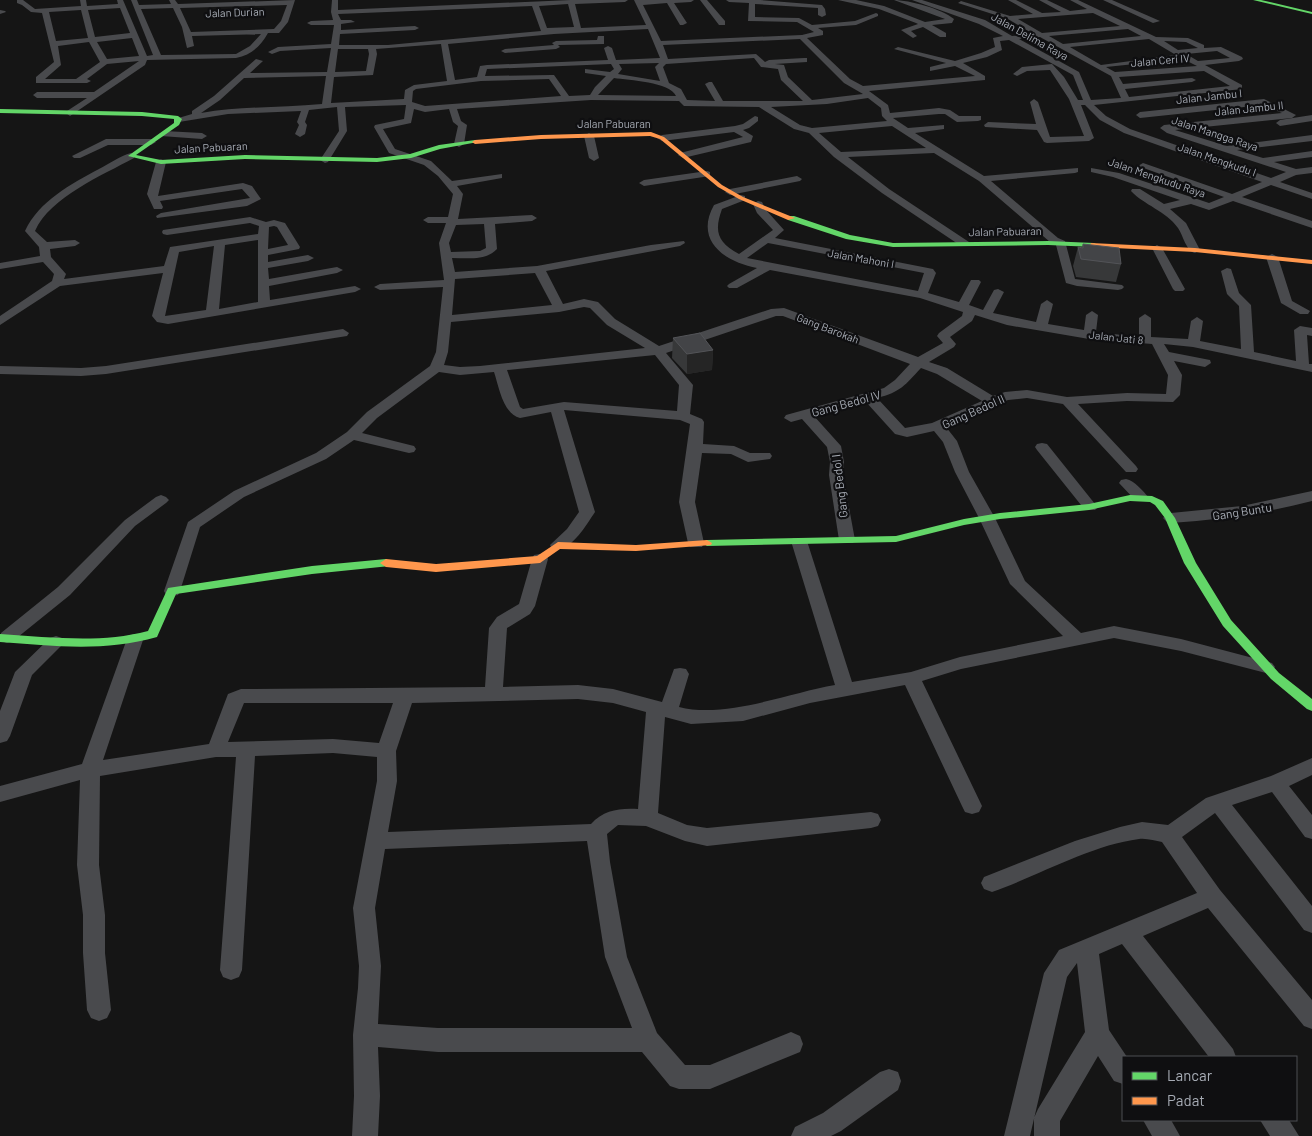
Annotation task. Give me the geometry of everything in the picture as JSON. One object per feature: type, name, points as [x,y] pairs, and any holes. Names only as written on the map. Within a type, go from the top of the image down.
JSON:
[{"type":"street","points":[[326,106],[338,22],[334,12],[335,0]]},
{"type":"street","points":[[370,10],[372,0]]},
{"type":"street","points":[[334,12],[489,3],[534,4],[624,0]]},
{"type":"street","points":[[665,84],[659,67],[664,61],[664,55],[638,2],[692,0]]},
{"type":"street","points":[[703,0],[722,23]]},
{"type":"street","points":[[728,0],[820,6],[822,15]]},
{"type":"street","points":[[841,0],[874,4],[925,24],[944,35]]},
{"type":"street","points":[[901,0],[943,15],[950,21],[925,24],[905,30],[913,36]]},
{"type":"street","name":"Jalan Delima Raya","points":[[915,0],[977,20],[1076,74],[1081,103]]},
{"type":"street","name":"Jalan Delima Raya","points":[[951,0],[1013,18],[1114,75]]},
{"type":"street","points":[[1011,0],[1041,15]]},
{"type":"street","points":[[1042,0],[1068,13]]},
{"type":"street","points":[[1072,0],[1152,38],[1239,87],[1081,103]]},
{"type":"street","points":[[933,69],[984,55],[998,48],[996,40],[998,39],[1092,31],[1152,22],[1106,0]]},
{"type":"street","points":[[1255,0],[1312,13]]},
{"type":"street","points":[[22,1],[32,2]]},
{"type":"street","points":[[22,1],[32,10],[45,11],[84,4],[122,3],[135,35],[149,58]]},
{"type":"street","points":[[76,113],[96,95],[149,58],[153,47],[136,3],[292,1],[284,22],[278,30],[265,33],[189,34]]},
{"type":"street","points":[[602,1],[608,10]]},
{"type":"street","points":[[669,1],[683,23]]},
{"type":"street","points":[[984,1],[1013,18],[1095,11]]},
{"type":"street","points":[[534,4],[542,30],[578,29],[571,2]]},
{"type":"street","points":[[173,3],[186,24],[190,46]]},
{"type":"street","points":[[483,14],[490,13],[489,3]]},
{"type":"street","points":[[658,43],[802,37],[820,34],[799,20],[751,19],[752,3]]},
{"type":"street","points":[[84,4],[92,40],[99,58],[104,62]]},
{"type":"street","points":[[782,20],[784,4]]},
{"type":"street","points":[[415,8],[415,28],[426,43]]},
{"type":"street","points":[[45,11],[54,44],[57,65],[38,79],[39,81],[114,82]]},
{"type":"street","points":[[277,13],[287,13]]},
{"type":"street","points":[[170,15],[189,15]]},
{"type":"street","points":[[810,28],[856,23],[876,15]]},
{"type":"street","points":[[141,16],[151,16]]},
{"type":"street","points":[[612,18],[618,27],[650,27]]},
{"type":"street","points":[[1092,20],[1111,18]]},
{"type":"street","points":[[311,23],[361,21]]},
{"type":"street","name":"Jalan Durian","points":[[274,22],[284,22]]},
{"type":"street","name":"Jalan Durian","points":[[186,24],[196,24]]},
{"type":"street","points":[[1027,26],[1036,25]]},
{"type":"street","points":[[272,52],[277,49],[388,47],[554,32],[650,27]]},
{"type":"street","points":[[326,37],[335,34],[415,28]]},
{"type":"street","points":[[1092,31],[1112,42]]},
{"type":"street","points":[[1176,31],[1201,48]]},
{"type":"street","points":[[553,69],[558,55],[557,39],[554,32]]},
{"type":"street","points":[[78,81],[104,62],[149,58],[236,56],[244,54],[260,43],[265,33]]},
{"type":"street","points":[[54,44],[135,35]]},
{"type":"street","points":[[802,37],[847,81],[862,89],[886,108],[890,120],[933,150],[982,180],[1061,244],[1070,281],[1118,287]]},
{"type":"street","points":[[505,50],[602,42],[601,38]]},
{"type":"street","points":[[1062,46],[1152,38],[1188,40]]},
{"type":"street","points":[[444,42],[451,82]]},
{"type":"street","points":[[242,43],[260,43]]},
{"type":"street","points":[[181,46],[198,45]]},
{"type":"street","points":[[240,76],[370,73],[373,54],[371,46]]},
{"type":"street","points":[[153,47],[162,47]]},
{"type":"street","points":[[1154,48],[1164,47]]},
{"type":"street","points":[[593,97],[602,82],[618,69],[608,48]]},
{"type":"street","points":[[862,89],[982,78],[967,68],[898,49]]},
{"type":"street","points":[[1178,52],[1218,49],[1240,59],[1198,63]]},
{"type":"street","points":[[1023,52],[1058,72],[1081,103],[1103,118],[1134,134],[1266,184],[1312,205]]},
{"type":"street","points":[[1078,55],[1097,53]]},
{"type":"street","points":[[553,69],[614,62],[757,56],[766,65],[780,66],[784,78],[810,103]]},
{"type":"street","points":[[1098,66],[1186,56]]},
{"type":"street","points":[[762,62],[804,60]]},
{"type":"street","points":[[185,117],[217,98],[259,61]]},
{"type":"street","points":[[481,79],[483,68],[487,67],[580,70],[612,75],[665,84],[678,91],[690,112]]},
{"type":"street","points":[[1016,74],[1025,69],[1052,68]]},
{"type":"street","name":"Jalan Ceri IV","points":[[1114,75],[1208,68]]},
{"type":"street","points":[[1114,75],[1121,87],[1121,100]]},
{"type":"street","points":[[0,111],[142,114],[185,117],[236,111],[306,108],[341,104],[409,103],[416,107],[425,108],[452,106],[518,89],[552,77],[567,98]]},
{"type":"street","points":[[3,637],[99,644],[134,640],[153,634],[172,591],[193,525],[238,494],[321,456],[352,436],[372,415],[436,368],[442,352],[449,280],[444,243],[453,221],[458,194],[435,166],[411,156],[394,152],[388,147],[386,139],[378,127],[408,121],[409,90],[412,87],[481,79],[518,89],[554,103],[567,98],[593,97],[720,103],[810,103],[871,96]]},
{"type":"street","points":[[1121,87],[1192,80]]},
{"type":"street","points":[[708,84],[720,103]]},
{"type":"street","points":[[37,95],[96,95]]},
{"type":"street","name":"Jalan Mangga Raya","points":[[1121,100],[1140,115],[1164,128],[1312,177]]},
{"type":"street","points":[[1034,102],[1041,127],[1048,140],[1086,140],[1089,137],[1081,103]]},
{"type":"street","name":"Jalan Jambu I","points":[[1140,115],[1260,102],[1266,102],[1279,108]]},
{"type":"street","points":[[760,103],[797,127],[812,131],[939,111],[947,112],[957,119],[975,115],[1002,136]]},
{"type":"street","points":[[325,160],[343,131],[341,104]]},
{"type":"street","points":[[452,106],[457,122],[463,125],[459,144]]},
{"type":"street","points":[[300,134],[304,125],[301,122],[306,108]]},
{"type":"street","name":"Jalan Jambu II","points":[[1164,128],[1292,115],[1279,108]]},
{"type":"street","name":"Jalan Pabuaran","points":[[131,156],[178,124],[185,117]]},
{"type":"street","points":[[1179,133],[1290,122],[1312,118]]},
{"type":"street","points":[[662,138],[735,129],[746,126],[755,120]]},
{"type":"street","points":[[988,125],[1041,127]]},
{"type":"street","points":[[905,131],[941,127]]},
{"type":"street","points":[[683,154],[748,140],[748,136],[735,129]]},
{"type":"street","points":[[812,131],[837,155],[895,198],[965,244]]},
{"type":"street","points":[[164,134],[202,136]]},
{"type":"street","name":"Jalan Pabuaran","points":[[131,156],[160,162],[245,157],[377,160],[411,156],[439,147],[459,144],[541,136],[651,134],[662,138],[730,192],[742,198],[815,227],[873,242],[893,245],[1061,244],[1157,248],[1312,262]]},
{"type":"street","points":[[589,136],[594,158]]},
{"type":"street","points":[[1226,148],[1312,138]]},
{"type":"street","points":[[77,156],[106,142],[151,142]]},
{"type":"street","points":[[837,155],[933,150]]},
{"type":"street","points":[[1261,160],[1312,154]]},
{"type":"street","name":"Jalan Mengkudu I","points":[[1166,155],[1266,184]]},
{"type":"street","points":[[57,284],[60,274],[30,231],[34,220],[52,201],[131,156]]},
{"type":"street","points":[[160,162],[152,194],[174,249],[158,316],[161,319],[212,314],[355,289]]},
{"type":"street","points":[[1143,166],[1312,225]]},
{"type":"street","points":[[982,180],[1075,170]]},
{"type":"street","name":"Jalan Mengkudu Raya","points":[[1094,170],[1116,175],[1209,207],[1295,172]]},
{"type":"street","points":[[1295,172],[1312,170]]},
{"type":"street","points":[[644,183],[707,174]]},
{"type":"street","points":[[450,184],[499,176]]},
{"type":"street","points":[[730,192],[797,179]]},
{"type":"street","points":[[1266,184],[1312,196]]},
{"type":"street","points":[[155,199],[243,186],[248,188],[256,200],[161,216]]},
{"type":"street","points":[[1136,191],[1162,207],[1182,225],[1195,250]]},
{"type":"street","points":[[742,198],[718,207],[712,226],[716,242],[739,259],[767,267],[922,295]]},
{"type":"street","points":[[1162,207],[1190,202]]},
{"type":"street","points":[[739,259],[768,240],[779,229],[761,211],[758,204]]},
{"type":"street","points":[[428,220],[489,221],[532,218]]},
{"type":"street","points":[[167,232],[250,220],[257,221],[263,230],[264,305]]},
{"type":"street","points":[[445,255],[482,254],[492,249],[489,221]]},
{"type":"street","points":[[174,249],[220,242],[263,230],[274,223],[281,225],[295,247],[262,253]]},
{"type":"street","name":"Jalan Mahoni I","points":[[768,240],[929,271],[930,273],[922,295]]},
{"type":"street","points":[[212,314],[220,242]]},
{"type":"street","points":[[0,266],[75,243]]},
{"type":"street","points":[[380,287],[539,269],[680,243]]},
{"type":"street","points":[[1157,248],[1179,289]]},
{"type":"street","points":[[263,266],[308,258]]},
{"type":"street","points":[[1272,258],[1286,303],[1304,311]]},
{"type":"street","points":[[733,286],[767,267]]},
{"type":"street","points":[[0,321],[57,284],[169,269]]},
{"type":"street","points":[[539,269],[559,308]]},
{"type":"street","points":[[263,284],[337,270]]},
{"type":"street","points":[[1227,270],[1233,294],[1245,305],[1248,356]]},
{"type":"street","points":[[919,362],[950,344],[943,336],[968,318],[966,308],[975,282]]},
{"type":"street","points":[[986,315],[998,292]]},
{"type":"street","name":"Jalan Jati 8","points":[[922,295],[1007,321],[1089,334],[1193,343],[1308,367]]},
{"type":"street","points":[[445,320],[559,308],[584,303],[594,304],[611,322],[658,351],[686,385],[683,416]]},
{"type":"street","points":[[1042,326],[1046,304]]},
{"type":"street","name":"Gang Barokah","points":[[436,368],[460,371],[658,351],[775,312],[784,312],[942,371],[992,401]]},
{"type":"street","points":[[1089,334],[1092,315]]},
{"type":"street","points":[[1145,318],[1150,340]]},
{"type":"street","points":[[1193,343],[1197,321]]},
{"type":"street","points":[[1306,331],[1308,367]]},
{"type":"street","points":[[0,370],[81,372],[106,370],[343,333]]},
{"type":"street","name":"Gang Bedol II","points":[[1078,640],[1018,584],[987,518],[962,472],[950,441],[937,426],[1005,396],[1027,394],[1067,401],[1128,397],[1172,397],[1175,375],[1165,355],[1150,340]]},
{"type":"street","points":[[1165,355],[1205,363]]},
{"type":"street","name":"Gang Bedol IV","points":[[798,416],[889,391],[900,383],[919,362]]},
{"type":"street","points":[[499,367],[514,410],[520,414],[527,414],[556,406],[683,416],[694,420],[698,424],[687,502],[696,543]]},
{"type":"street","points":[[869,397],[900,431],[911,433],[937,426]]},
{"type":"street","points":[[1067,401],[1131,468]]},
{"type":"street","points":[[494,693],[498,628],[503,621],[523,612],[527,606],[540,559],[572,532],[587,512],[556,406]]},
{"type":"street","name":"Gang Bedol I","points":[[798,416],[834,446],[837,462],[836,475],[846,540]]},
{"type":"street","points":[[352,436],[409,449]]},
{"type":"street","points":[[1042,447],[1090,507]]},
{"type":"street","points":[[695,448],[734,450],[748,458],[765,456]]},
{"type":"street","points":[[1126,483],[1141,498]]},
{"type":"street","name":"Gang Buntu","points":[[1171,518],[1203,517],[1276,506],[1312,496]]},
{"type":"street","points":[[558,544],[636,548],[696,543],[896,539],[917,535],[945,526],[987,518],[1090,507],[1141,498],[1154,500],[1171,518],[1190,563],[1236,633],[1266,667],[1312,706]]},
{"type":"street","points":[[3,637],[64,590],[130,523],[161,500]]},
{"type":"street","points":[[800,541],[844,689]]},
{"type":"street","points":[[172,591],[312,570],[388,563],[436,568],[540,559]]},
{"type":"street","points":[[216,750],[235,699],[241,696],[405,696],[578,692],[614,696],[691,717],[743,714],[844,689],[911,678],[960,663],[1114,632],[1181,645],[1266,667]]},
{"type":"street","points":[[99,1010],[94,953],[94,915],[88,865],[90,770],[134,640]]},
{"type":"street","points":[[0,736],[24,672],[56,642]]},
{"type":"street","points":[[647,818],[663,709],[680,674]]},
{"type":"street","points":[[911,678],[972,806]]},
{"type":"street","points":[[365,1136],[367,1096],[365,1035],[370,988],[370,966],[364,908],[387,781],[386,751],[405,696]]},
{"type":"street","points":[[0,794],[90,770],[216,750],[332,746],[386,751]]},
{"type":"street","points":[[231,970],[246,748]]},
{"type":"street","points":[[992,883],[1116,836],[1142,830],[1168,834],[1190,822],[1218,802],[1297,775],[1312,766]]},
{"type":"street","points":[[1276,783],[1312,831]]},
{"type":"street","points":[[1218,802],[1312,923]]},
{"type":"street","points":[[791,1044],[710,1077],[679,1078],[648,1040],[616,957],[599,862],[596,832],[606,820],[613,816],[647,818],[685,833],[707,837],[871,820]]},
{"type":"street","points":[[375,841],[596,832]]},
{"type":"street","points":[[1168,834],[1212,897],[1312,1018]]},
{"type":"street","points":[[1017,1136],[1056,973],[1067,957],[1212,897]]},
{"type":"street","points":[[1127,933],[1223,1056]]},
{"type":"street","points":[[1087,948],[1097,1034],[1122,1071]]},
{"type":"street","points":[[1048,1136],[1047,1118],[1097,1034]]},
{"type":"street","points":[[365,1035],[438,1040],[648,1040]]},
{"type":"street","points":[[804,1136],[832,1122],[889,1081]]},
{"type":"street","points":[[1157,1121],[1167,1136]]},
{"type":"street","points":[[1274,1121],[1286,1136]]},
{"type":"building","points":[[1083,244],[1119,248],[1121,264],[1081,259],[1078,247],[1083,248]]},
{"type":"building","points":[[700,333],[713,350],[687,354],[673,338]]},
{"type":"traffic: fast","points":[[1255,0],[1312,13]]},
{"type":"traffic: fast","points":[[0,111],[142,114],[176,117],[179,119],[177,124],[131,156],[161,162],[245,157],[377,160],[411,156],[439,147],[475,142]]},
{"type":"traffic: fast","points":[[791,218],[849,237],[893,245],[1048,243],[1094,245]]},
{"type":"traffic: fast","points":[[707,543],[896,539],[964,522],[1000,516],[1089,507],[1130,498],[1152,499],[1159,503],[1170,518],[1190,563],[1227,623],[1275,676],[1312,706]]},
{"type":"traffic: fast","points":[[0,638],[77,643],[115,642],[134,639],[153,634],[172,591],[312,570],[386,563]]},
{"type":"traffic: slow","points":[[475,142],[541,137],[651,134],[662,138],[720,186],[741,198],[791,218]]},
{"type":"traffic: slow","points":[[1094,245],[1195,250],[1312,262]]},
{"type":"traffic: slow","points":[[386,563],[436,568],[540,559],[558,545],[636,548],[707,543]]}]
